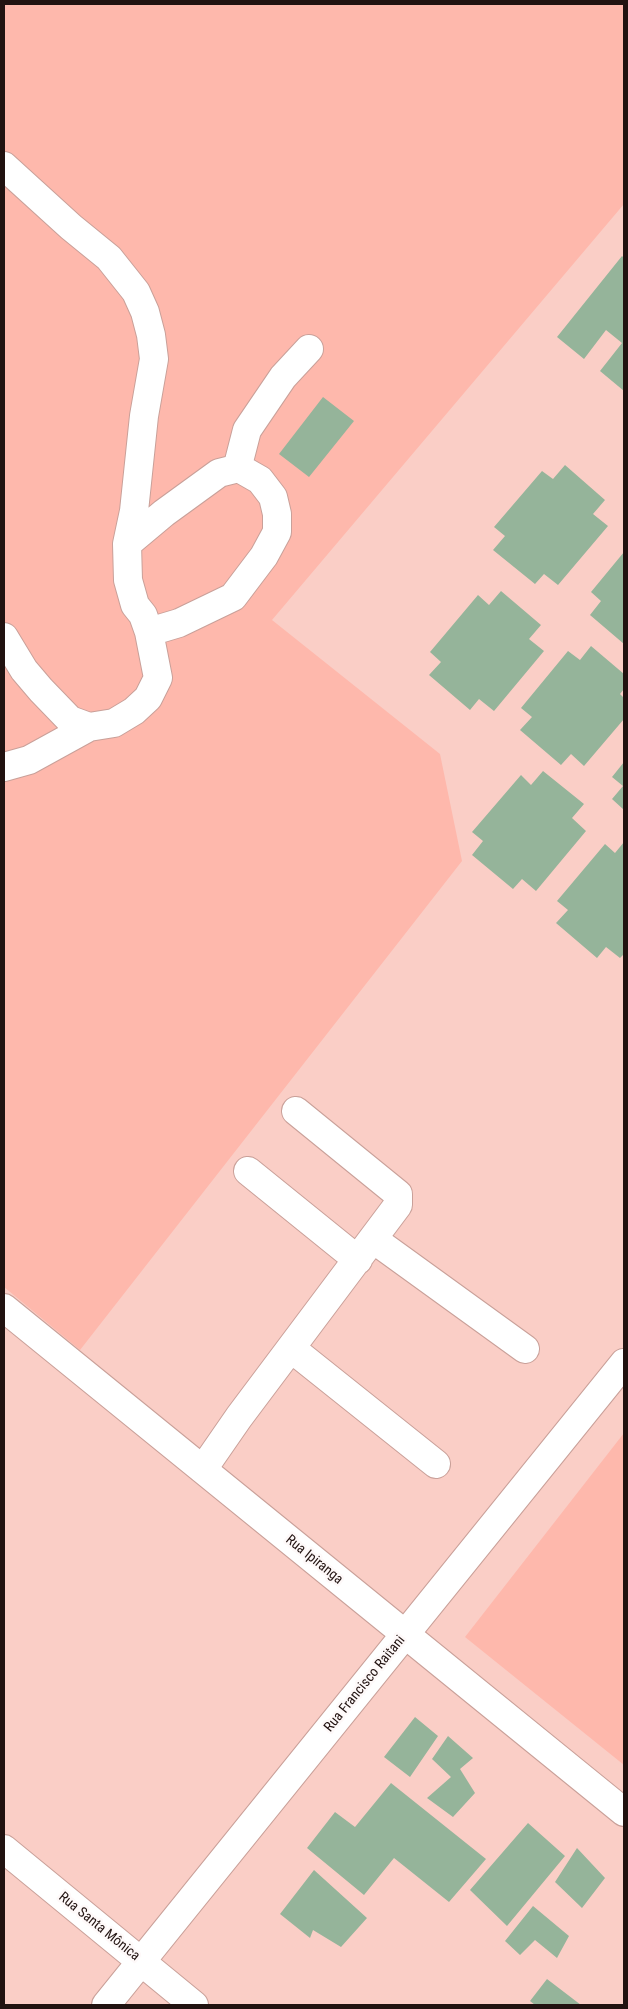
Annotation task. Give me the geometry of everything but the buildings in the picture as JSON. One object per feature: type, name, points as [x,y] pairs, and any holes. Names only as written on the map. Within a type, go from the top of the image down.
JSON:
[{"type":"main road","points":[[4,166],[71,227],[110,258],[136,292],[152,335],[154,359],[144,416],[134,511],[127,544],[128,580],[135,605],[143,616],[148,632],[158,678],[148,698],[134,712],[114,723],[89,727],[29,760],[4,767]]},
{"type":"main road","points":[[237,469],[247,430],[283,377],[309,349]]},
{"type":"main road","points":[[127,544],[164,513],[219,473],[239,468],[260,480],[273,497],[277,514],[277,532],[264,556],[232,597],[179,623],[148,632]]},
{"type":"main road","points":[[4,637],[24,670],[47,696],[70,720],[89,727]]},
{"type":"main road","points":[[203,1469],[239,1417],[292,1349],[398,1205],[398,1194],[296,1111]]},
{"type":"main road","points":[[248,1171],[365,1249],[525,1349]]},
{"type":"main road","name":"Rua Ipiranga","points":[[4,1308],[624,1812]]},
{"type":"main road","points":[[292,1349],[436,1464]]},
{"type":"main road","name":"Rua Francisco Raitani","points":[[106,2005],[624,1363]]},
{"type":"main road","name":"Rua Santa Mônica","points":[[4,1849],[194,2005]]},
{"type":"shaded area","points":[[4,4],[624,4],[624,204],[272,620],[440,754],[462,861],[80,1350],[4,1287]]},
{"type":"shaded area","points":[[624,1433],[624,1765],[465,1637]]}]
